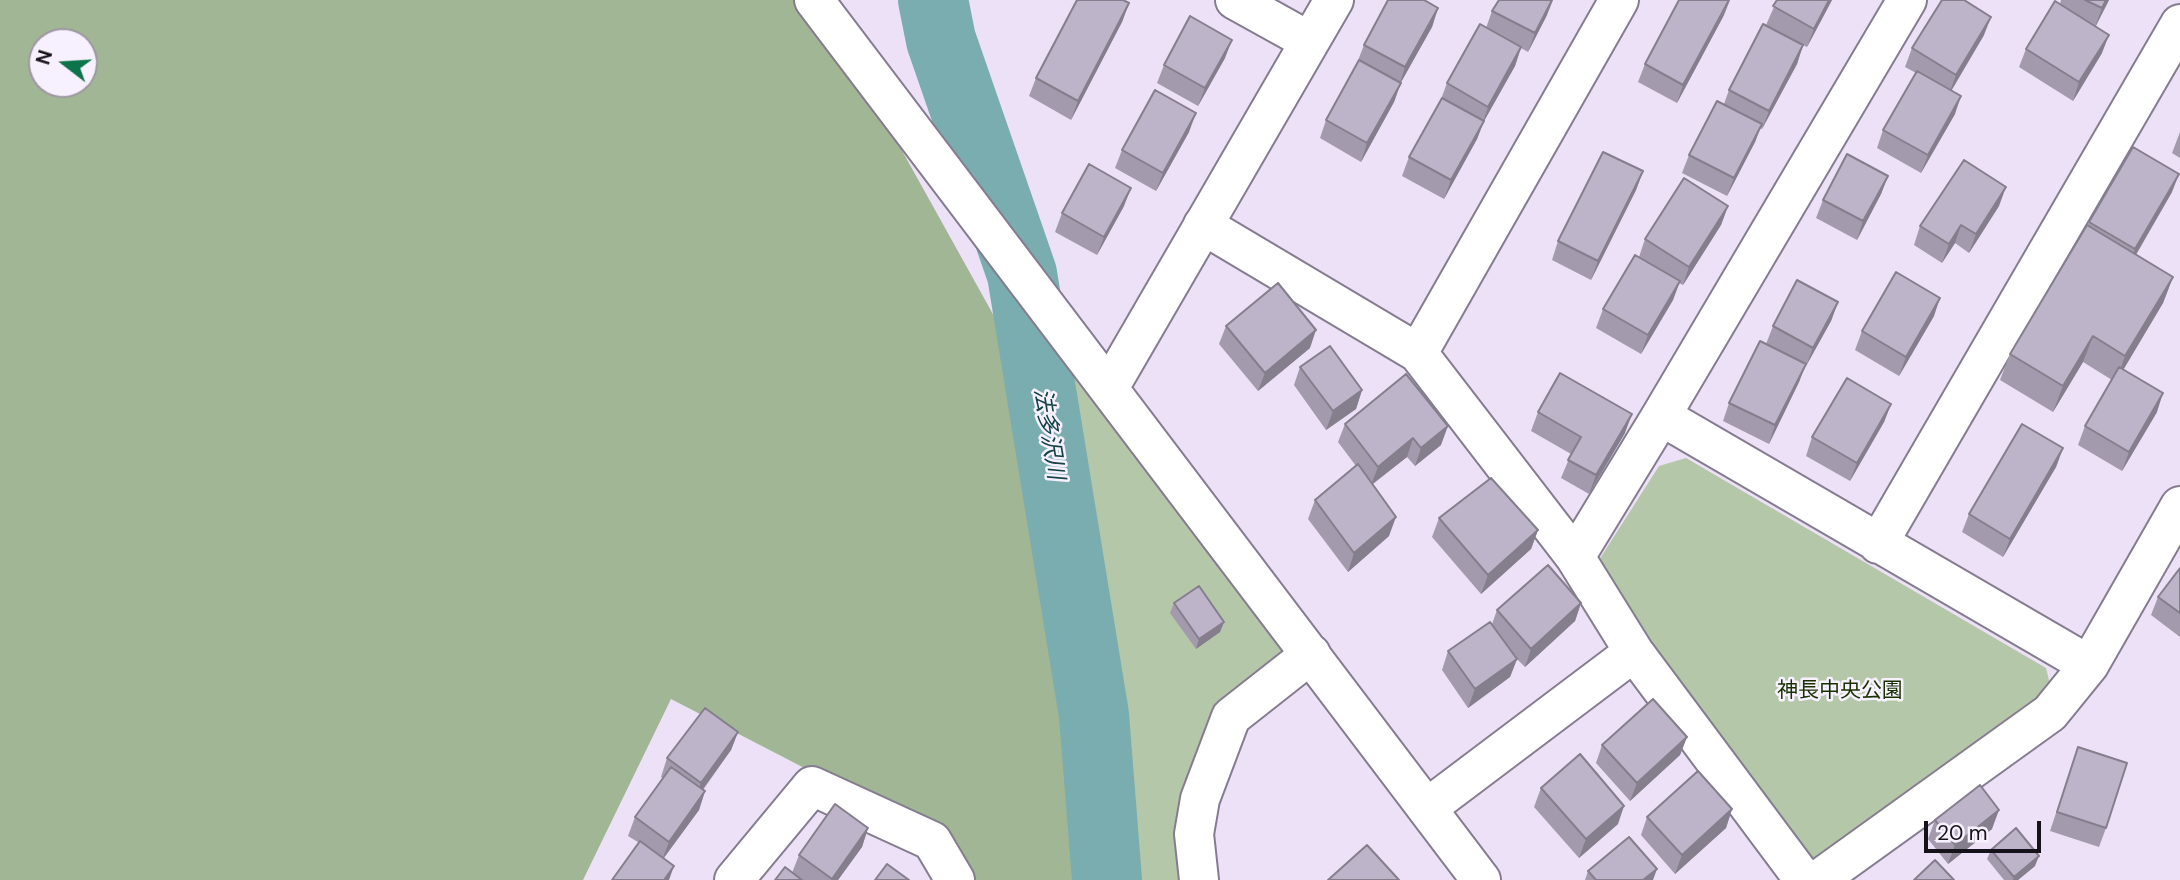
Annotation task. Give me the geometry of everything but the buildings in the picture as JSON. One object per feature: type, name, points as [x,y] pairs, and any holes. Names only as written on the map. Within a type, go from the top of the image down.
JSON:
[{"type":"street","points":[[814,0],[1481,880]]},
{"type":"street","points":[[1235,0],[1309,41]]},
{"type":"street","points":[[1108,386],[1334,0]]},
{"type":"street","points":[[1418,353],[1619,0]]},
{"type":"street","points":[[1574,557],[1661,416],[1907,0]]},
{"type":"street","points":[[1878,544],[2180,24]]},
{"type":"street","points":[[1203,225],[1418,353],[1574,557],[1634,652],[1804,880]]},
{"type":"street","points":[[1661,416],[2089,665]]},
{"type":"street","points":[[1818,880],[2050,713],[2089,665],[2180,506]]},
{"type":"street","points":[[1427,808],[1634,652]]},
{"type":"street","points":[[1199,880],[1194,834],[1200,799],[1231,717],[1311,654]]},
{"type":"street","points":[[734,880],[812,786],[932,841],[954,880]]},
{"type":"green space","points":[[0,0],[814,0],[831,23],[999,325],[1071,772],[1076,880],[947,880],[932,834],[671,699],[583,880],[0,880]]},
{"type":"green space","points":[[1002,341],[1055,342],[1311,654],[1231,717],[1195,880],[1076,880],[1071,772]]},
{"type":"green space","name":"神長中央公園","points":[[1686,458],[2046,668],[2051,689],[1824,860],[1807,858],[1600,572],[1599,560],[1659,466]]},
{"type":"waterway","name":"法多沢川","points":[[933,0],[941,40],[1022,274],[1094,715],[1107,880]]}]
